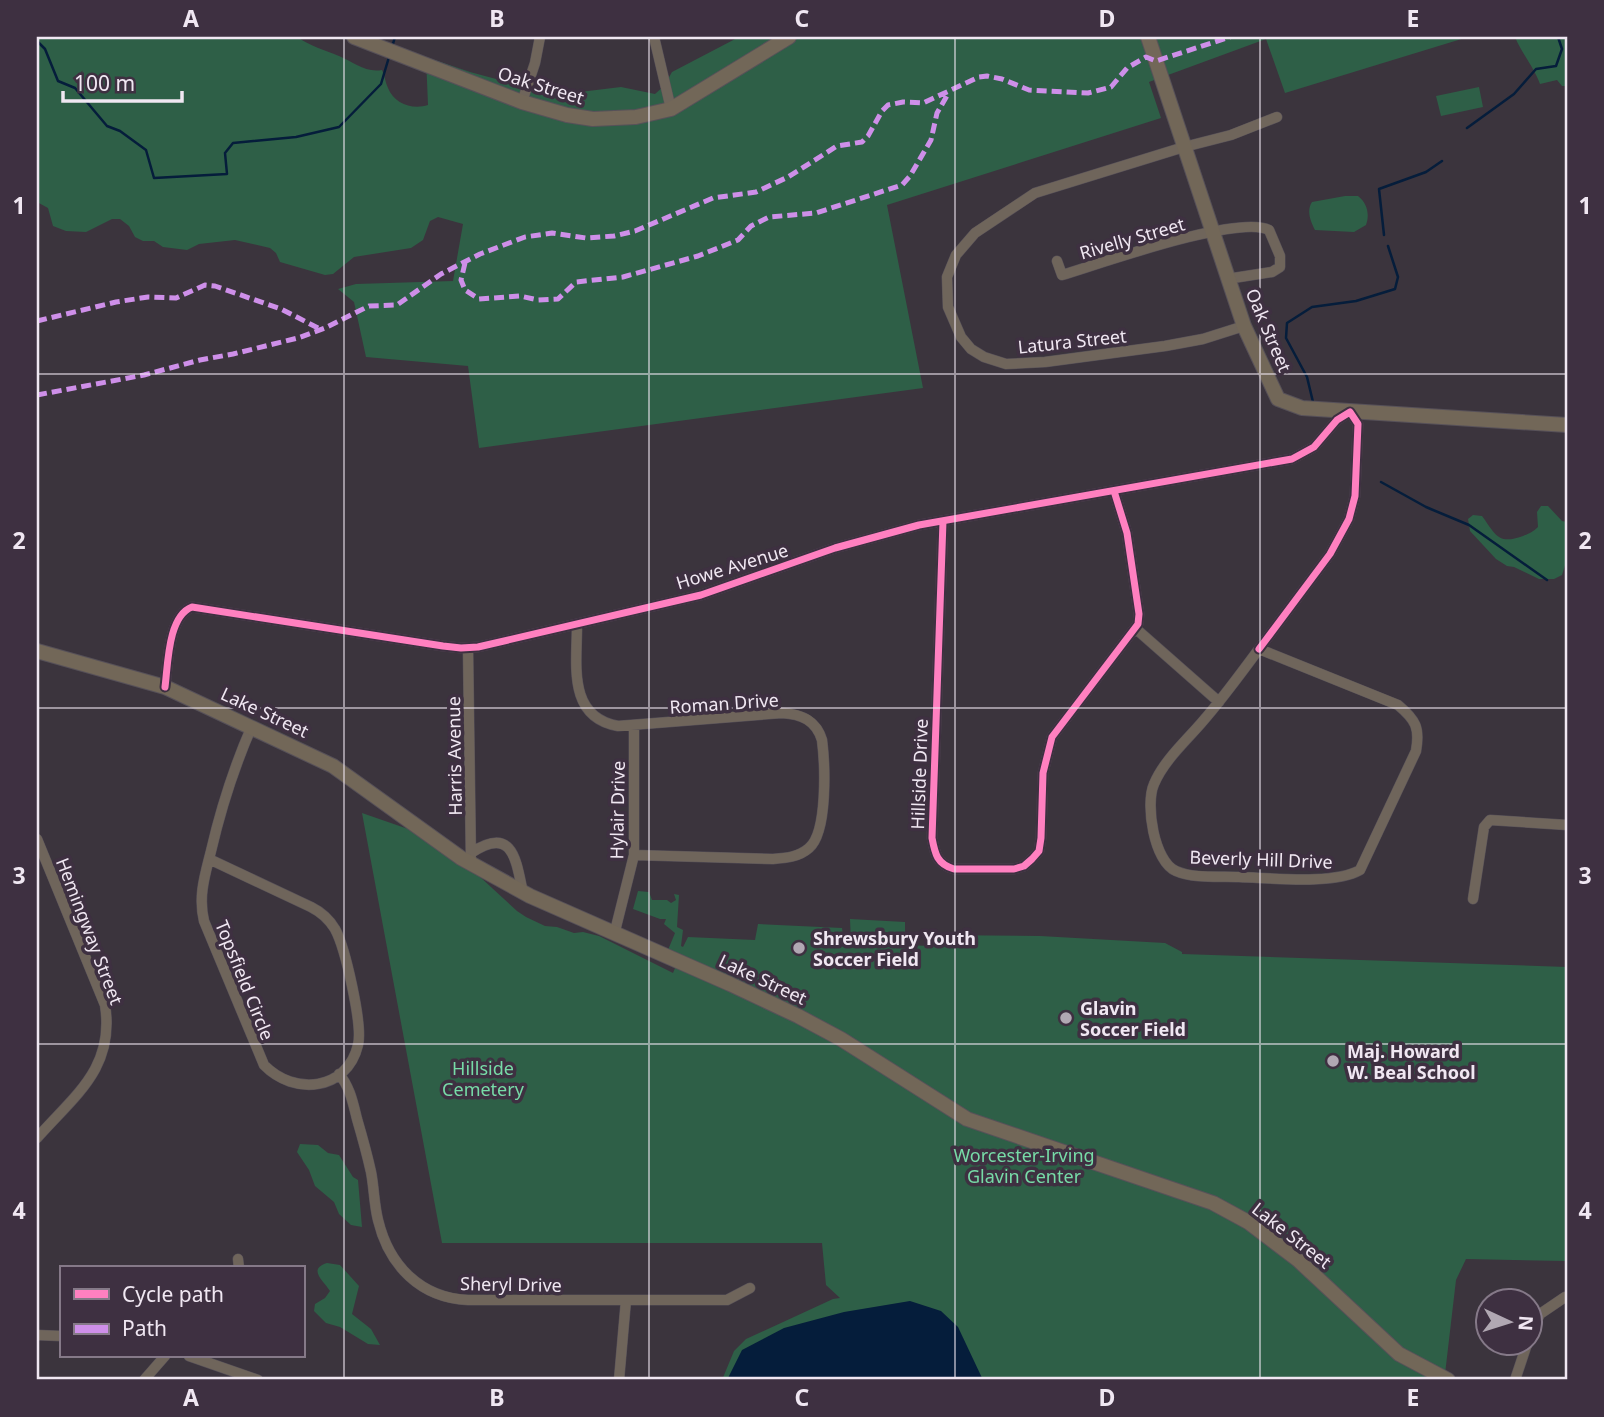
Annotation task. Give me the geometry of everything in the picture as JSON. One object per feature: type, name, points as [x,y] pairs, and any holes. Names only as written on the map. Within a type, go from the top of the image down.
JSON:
[{"type":"main road","name":"Oak Street","points":[[354,37],[522,102],[567,116],[593,120],[636,117],[671,109],[789,37]]},
{"type":"main road","name":"Oak Street","points":[[1148,37],[1227,279],[1244,326],[1278,399],[1302,408],[1567,425]]},
{"type":"main road","name":"Lake Street","points":[[37,651],[165,687],[333,766],[523,893],[808,1021],[903,1077],[967,1119],[1213,1203],[1248,1222],[1288,1252],[1399,1354],[1448,1380]]},
{"type":"street","points":[[522,102],[535,63],[540,37]]},
{"type":"street","points":[[654,37],[671,109]]},
{"type":"street","name":"Latura Street","points":[[1244,326],[1203,339],[1165,346],[1015,364],[991,360],[971,349],[950,316],[946,288],[950,267],[965,243],[985,225],[1026,198],[1184,147],[1231,135],[1277,117]]},
{"type":"street","name":"Rivelly Street","points":[[1057,261],[1062,275],[1212,231],[1264,227],[1272,234],[1280,256],[1280,267],[1272,272],[1227,279]]},
{"type":"street","name":"Howe Avenue","points":[[165,687],[176,623],[182,612],[192,607],[468,648],[577,625],[701,594],[875,536],[943,521],[1293,459],[1314,447],[1337,420],[1350,412]]},
{"type":"street","name":"Beverly Hill Drive","points":[[1259,649],[1398,705],[1413,717],[1418,736],[1416,751],[1360,870],[1349,877],[1202,876],[1174,871],[1159,855],[1151,822],[1153,785],[1167,763],[1219,702],[1330,554],[1349,519],[1355,496],[1358,424],[1350,412]]},
{"type":"street","points":[[1114,491],[1127,533],[1139,614],[1136,628],[1219,702]]},
{"type":"street","name":"Hillside Drive","points":[[943,521],[932,838],[938,860],[944,866],[954,869],[1014,869],[1024,866],[1032,859],[1041,838],[1043,773],[1052,737],[1136,628]]},
{"type":"street","name":"Roman Drive","points":[[577,625],[578,689],[583,704],[593,717],[605,723],[618,726],[774,713],[791,714],[808,720],[817,728],[822,740],[820,829],[814,844],[805,851],[794,856],[773,859],[634,855]]},
{"type":"street","name":"Harris Avenue","points":[[468,648],[471,858]]},
{"type":"street","name":"Hylair Drive","points":[[614,935],[634,855],[634,725]]},
{"type":"street","name":"Topsfield Circle","points":[[252,726],[227,788],[209,859],[201,899],[204,921],[259,1057],[278,1077],[295,1084],[314,1085],[339,1074]]},
{"type":"street","points":[[1474,899],[1483,827],[1490,820],[1567,825]]},
{"type":"street","name":"Hemingway Street","points":[[37,839],[105,1005],[108,1030],[100,1063],[86,1083],[37,1138]]},
{"type":"street","points":[[471,858],[498,843],[506,845],[512,850],[523,893]]},
{"type":"street","points":[[209,859],[311,907],[333,925],[339,939],[359,1024],[356,1052],[339,1074]]},
{"type":"street","name":"Sheryl Drive","points":[[339,1074],[349,1089],[359,1125],[383,1237],[402,1269],[415,1283],[431,1293],[453,1299],[727,1300],[750,1289]]},
{"type":"street","points":[[1544,1311],[1565,1297]]},
{"type":"street","points":[[619,1380],[626,1300]]},
{"type":"street","points":[[37,1335],[60,1336]]},
{"type":"street","points":[[144,1380],[163,1358]]},
{"type":"street","points":[[196,1358],[258,1380]]},
{"type":"street","points":[[1515,1380],[1522,1358]]},
{"type":"green space","points":[[37,37],[297,37],[365,68],[382,70],[391,94],[399,102],[416,107],[428,105],[426,57],[555,95],[621,87],[655,94],[664,86],[672,72],[739,37],[1468,37],[1285,93],[1266,39],[1149,82],[1161,118],[887,205],[923,388],[479,448],[468,366],[366,357],[354,302],[338,289],[356,284],[453,281],[463,224],[438,217],[430,221],[423,240],[411,248],[354,257],[333,274],[325,275],[280,262],[270,248],[235,240],[199,244],[187,250],[163,247],[154,241],[143,241],[135,237],[129,226],[120,219],[112,219],[86,232],[66,231],[53,226],[48,208],[37,202]]},
{"type":"green space","points":[[1515,37],[1567,37],[1567,86],[1562,86],[1557,80],[1540,84]]},
{"type":"green space","points":[[1479,87],[1483,107],[1441,116],[1436,96]]},
{"type":"green space","points":[[1358,196],[1364,202],[1368,213],[1366,225],[1354,232],[1315,230],[1309,213],[1312,202]]},
{"type":"green space","points":[[1541,506],[1548,506],[1562,521],[1567,522],[1567,559],[1562,575],[1554,579],[1539,579],[1507,566],[1496,559],[1470,531],[1468,519],[1473,515],[1482,516],[1498,536],[1515,539],[1538,527],[1537,512]]},
{"type":"green space","name":"Worcester-Irving Glavin Center","points":[[362,813],[411,830],[479,876],[526,917],[545,926],[599,936],[673,973],[680,956],[668,950],[675,933],[664,924],[666,919],[633,909],[638,891],[649,892],[652,900],[667,900],[671,903],[676,900],[674,894],[679,895],[677,927],[683,930],[683,947],[688,937],[755,940],[758,924],[842,928],[844,942],[851,943],[850,919],[905,922],[905,945],[930,946],[931,935],[1040,936],[1165,943],[1182,954],[1567,967],[1567,1261],[1466,1259],[1456,1280],[1445,1374],[1466,1380],[722,1380],[734,1351],[746,1339],[840,1298],[826,1285],[822,1243],[442,1243]]},
{"type":"green space","points":[[300,1144],[318,1145],[328,1153],[339,1155],[353,1177],[358,1180],[362,1227],[351,1225],[339,1214],[334,1202],[315,1186],[309,1170],[297,1152]]},
{"type":"green space","points":[[327,1263],[340,1265],[359,1286],[352,1314],[371,1329],[380,1345],[368,1344],[340,1327],[326,1323],[314,1311],[315,1304],[330,1291],[318,1272],[318,1268]]},
{"type":"water","points":[[910,1301],[941,1311],[958,1327],[983,1380],[727,1380],[742,1350],[784,1328],[844,1312]]},
{"type":"waterway","points":[[392,47],[395,37]]},
{"type":"waterway","points":[[1467,128],[1514,94],[1536,69],[1556,66],[1562,49],[1558,37]]},
{"type":"waterway","points":[[37,41],[45,49],[58,81],[75,88],[107,126],[120,131],[146,150],[154,178],[227,174],[225,153],[233,143],[296,137],[339,127],[381,84],[389,57]]},
{"type":"waterway","points":[[1384,235],[1379,189],[1426,172],[1442,161]]},
{"type":"waterway","points":[[1313,402],[1307,377],[1286,338],[1287,323],[1312,307],[1356,301],[1395,289],[1398,277],[1388,246]]},
{"type":"waterway","points":[[1381,482],[1426,507],[1469,525],[1547,580]]},
{"type":"marked path","points":[[37,395],[144,375],[298,338],[369,306],[397,305],[441,274],[480,254],[525,237],[552,233],[586,238],[614,236],[635,231],[713,198],[756,192],[788,177],[837,146],[862,142],[888,105],[903,102],[923,103],[979,77],[1002,79],[1029,90],[1088,93],[1111,87],[1127,68],[1146,57],[1156,61],[1230,37]]},
{"type":"marked path","points":[[465,263],[461,280],[465,290],[479,299],[520,296],[538,300],[558,299],[576,282],[623,277],[698,256],[738,240],[751,226],[769,217],[816,213],[902,185],[931,140],[937,113],[948,94]]},
{"type":"marked path","points":[[37,321],[116,302],[148,297],[176,298],[205,285],[281,309],[322,330]]},
{"type":"cycle path","points":[[165,687],[174,630],[184,612],[192,607],[443,646],[478,647],[701,595],[835,548],[919,525],[1292,459],[1314,447],[1337,420],[1350,412],[1358,424],[1355,496],[1349,519],[1330,554],[1259,649]]},
{"type":"cycle path","points":[[943,521],[933,844],[940,861],[954,869],[1014,869],[1024,866],[1039,851],[1043,773],[1052,737],[1138,624],[1139,614],[1127,533],[1114,491]]},
{"type":"place","name":"Shrewsbury Youth Soccer Field","points":[[799,948]]},
{"type":"place","name":"Glavin Soccer Field","points":[[1066,1018]]},
{"type":"place","name":"Maj. Howard W. Beal School","points":[[1333,1061]]},
{"type":"park label","name":"Hillside Cemetery","points":[[483,1078]]}]
